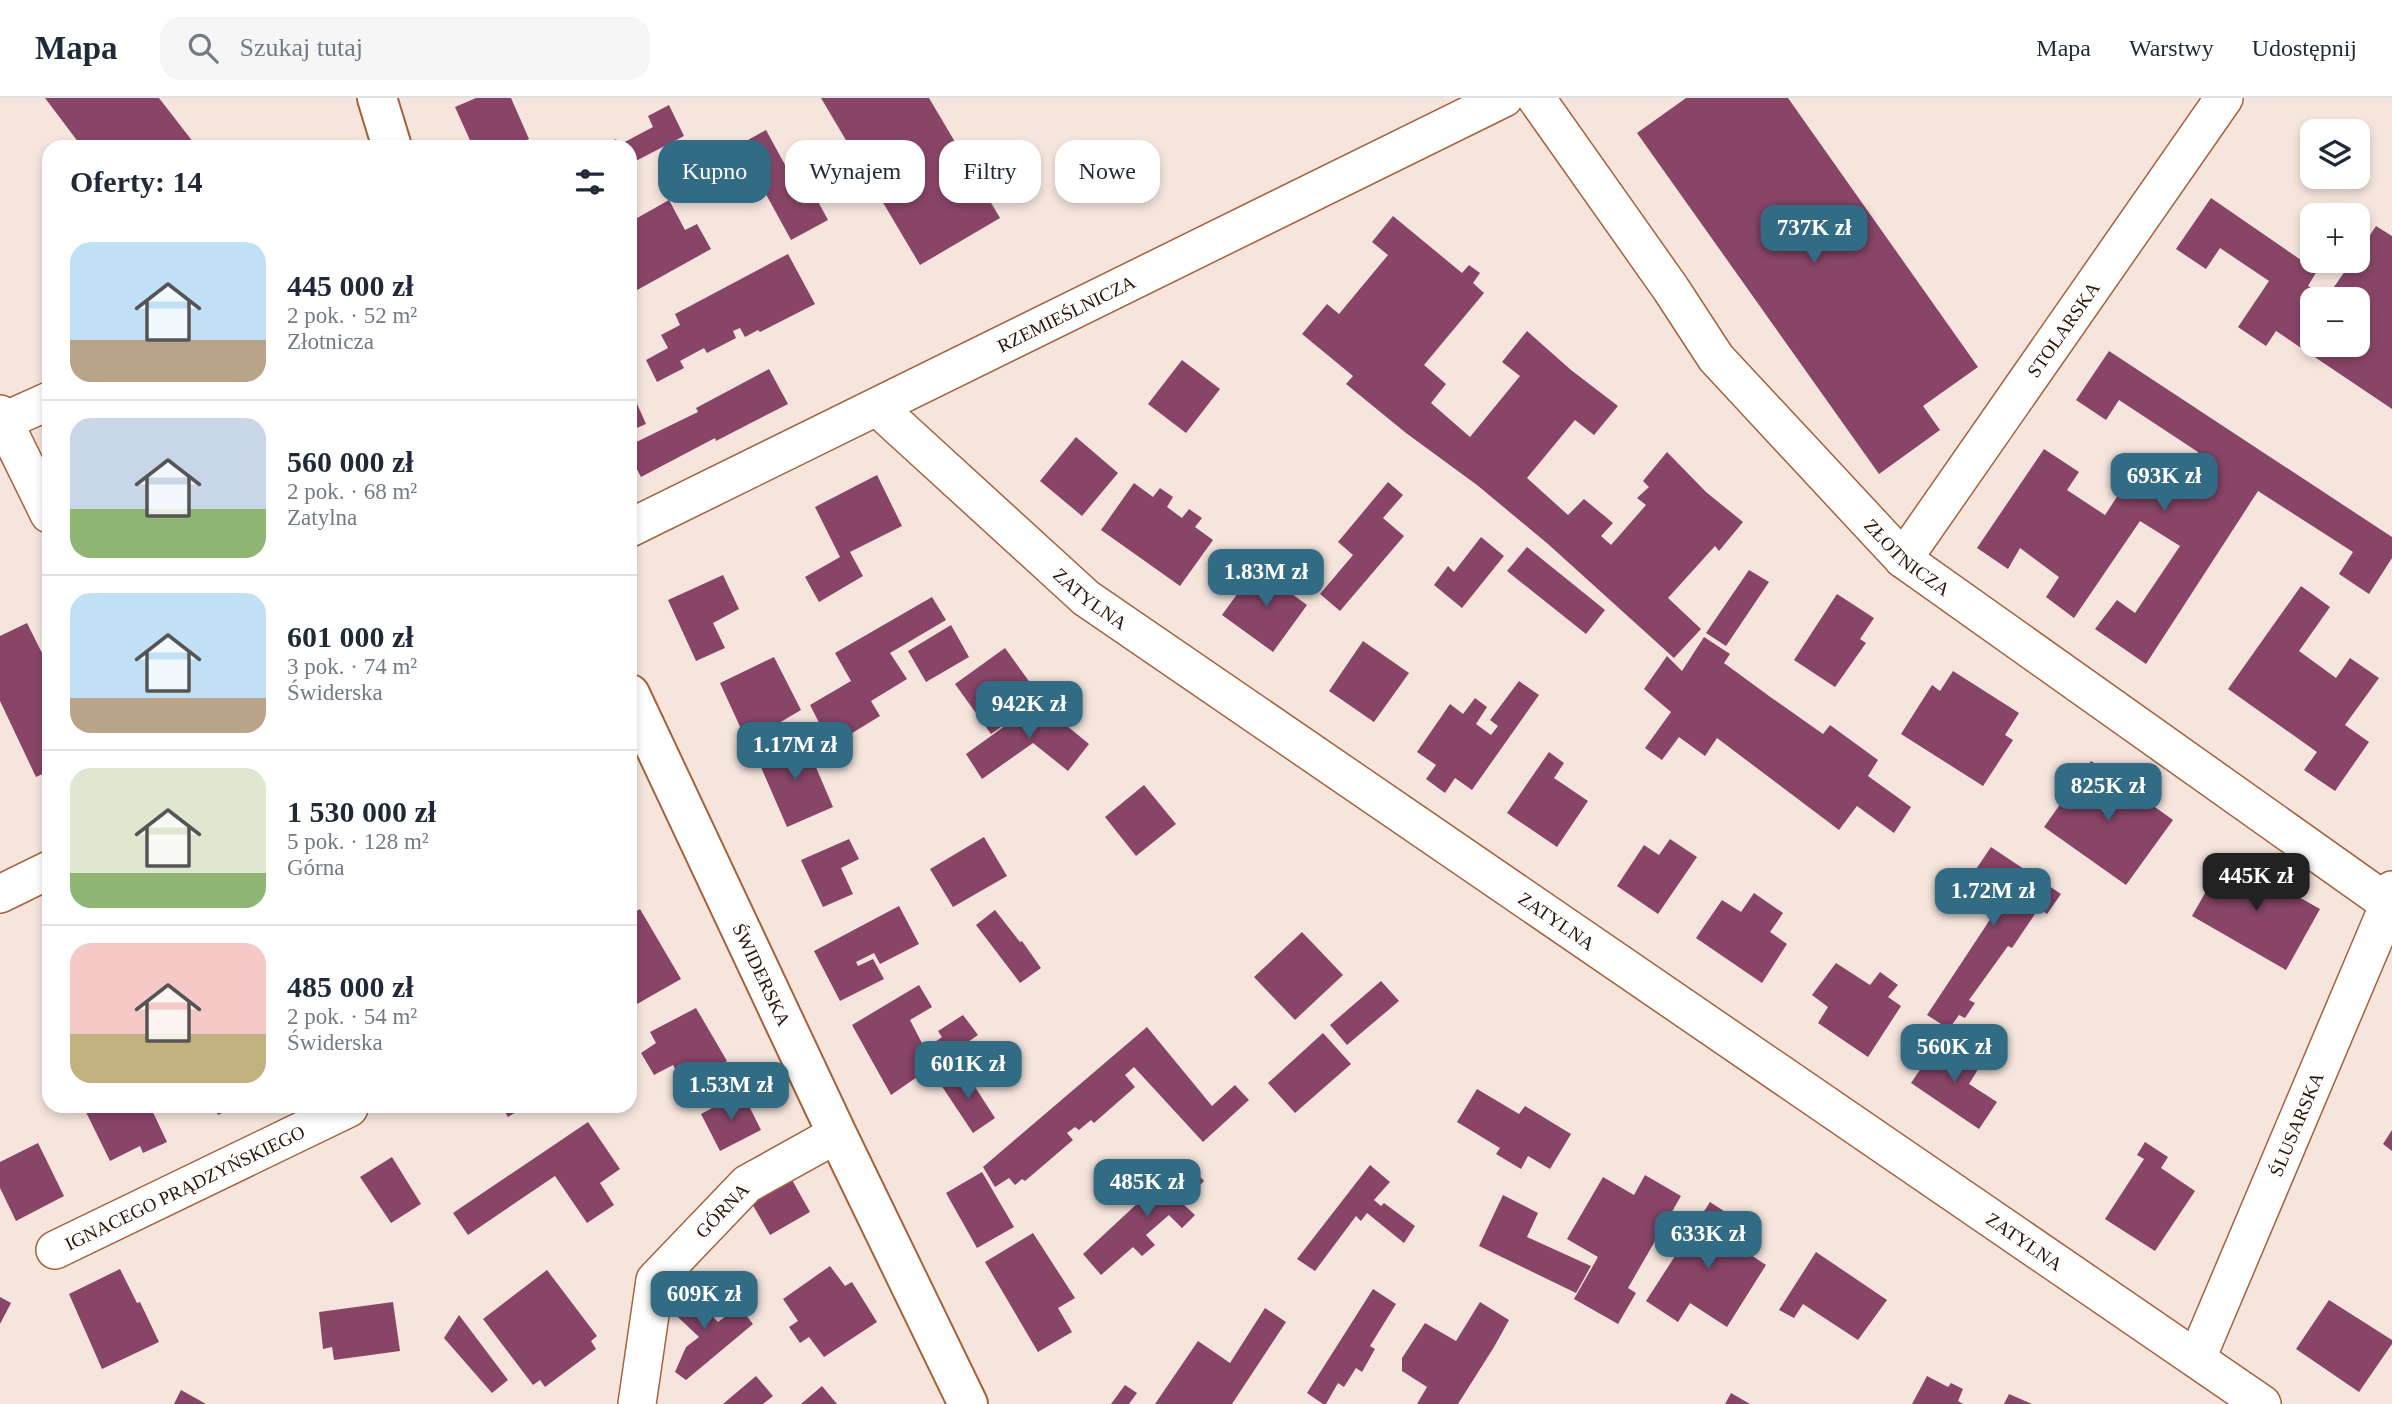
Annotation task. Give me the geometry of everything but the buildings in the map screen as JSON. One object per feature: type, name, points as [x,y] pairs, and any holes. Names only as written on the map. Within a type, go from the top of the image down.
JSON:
[{"type":"street","points":[[377,98],[390,140]]},
{"type":"street","name":"RZEMIEŚLNICZA","points":[[637,525],[1504,98]]},
{"type":"street","name":"ZŁOTNICZA","points":[[1536,98],[1671,289],[1716,358],[1903,559],[2390,897]]},
{"type":"street","name":"STOLARSKA","points":[[1903,559],[2224,98]]},
{"type":"street","points":[[42,404],[1,420],[42,500]]},
{"type":"street","name":"ZATYLNA","points":[[877,407],[1086,598],[2262,1404]]},
{"type":"street","name":"ŚWIDERSKA","points":[[637,709],[837,1134],[968,1404]]},
{"type":"street","points":[[0,894],[42,873]]},
{"type":"street","name":"ŚLUSARSKA","points":[[2197,1358],[2390,897]]},
{"type":"street","name":"IGNACEGO PRĄDZYŃSKIEGO","points":[[55,1251],[339,1113]]},
{"type":"street","name":"GÓRNA","points":[[638,1404],[654,1280],[747,1184],[837,1134]]}]
